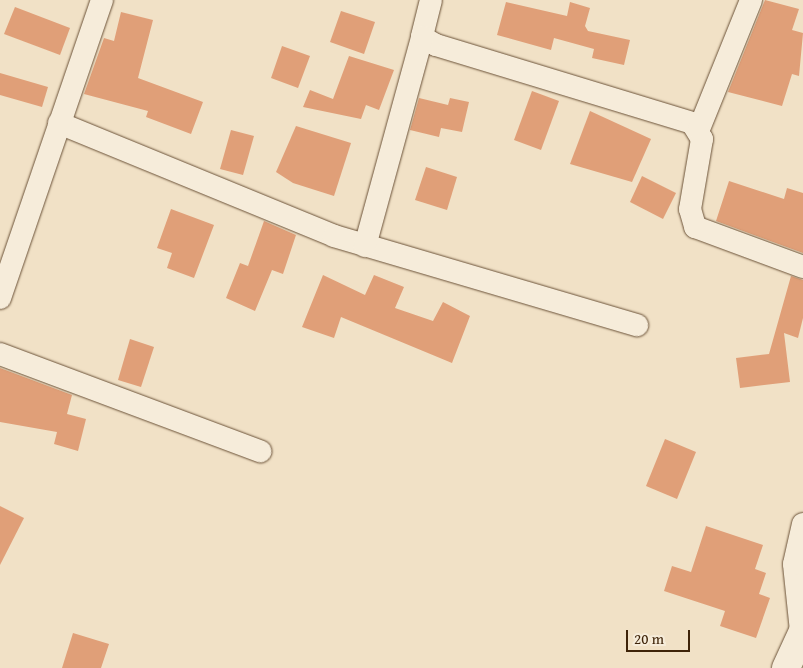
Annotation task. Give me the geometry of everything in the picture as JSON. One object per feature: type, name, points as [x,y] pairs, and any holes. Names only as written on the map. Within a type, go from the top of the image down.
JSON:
[{"type":"street","points":[[0,298],[102,0]]},
{"type":"street","points":[[365,246],[431,0]]},
{"type":"street","points":[[751,0],[699,129],[701,149],[690,209],[695,227],[803,267]]},
{"type":"street","points":[[422,37],[452,51],[699,129]]},
{"type":"street","points":[[59,123],[365,246],[637,326]]},
{"type":"street","points":[[0,354],[260,451]]},
{"type":"street","points":[[786,668],[802,631],[794,564],[803,524]]},
{"type":"building","points":[[765,0],[799,9],[792,30],[803,33],[799,76],[792,74],[782,106],[728,92]]},
{"type":"building","points":[[506,2],[567,16],[570,2],[590,8],[585,26],[588,31],[630,40],[624,65],[592,58],[594,49],[554,38],[551,50],[497,35]]},
{"type":"building","points":[[15,7],[70,28],[60,55],[4,34]]},
{"type":"building","points":[[341,11],[375,22],[364,54],[330,42]]},
{"type":"building","points":[[121,12],[153,20],[138,78],[203,102],[191,134],[146,117],[148,111],[84,94],[104,38],[114,41]]},
{"type":"building","points":[[282,46],[310,56],[298,88],[271,78]]},
{"type":"building","points":[[349,56],[394,70],[379,110],[366,105],[361,119],[303,107],[310,90],[333,99]]},
{"type":"building","points":[[0,73],[48,87],[42,107],[0,95]]},
{"type":"building","points":[[532,91],[559,101],[541,150],[514,140]]},
{"type":"building","points":[[419,98],[448,105],[450,98],[469,102],[462,132],[441,128],[439,137],[410,130]]},
{"type":"building","points":[[590,111],[651,139],[632,182],[570,164]]},
{"type":"building","points":[[296,126],[351,143],[334,196],[293,183],[276,172]]},
{"type":"building","points":[[231,130],[254,136],[243,175],[220,169]]},
{"type":"building","points":[[426,167],[457,177],[447,210],[415,200]]},
{"type":"building","points":[[642,176],[676,193],[663,219],[630,202]]},
{"type":"building","points":[[729,181],[784,199],[787,188],[803,193],[803,253],[716,221]]},
{"type":"building","points":[[171,209],[214,225],[194,278],[167,268],[172,253],[157,248]]},
{"type":"building","points":[[264,221],[296,235],[283,274],[272,270],[255,311],[226,298],[240,263],[248,266]]},
{"type":"building","points":[[323,275],[365,295],[374,275],[404,287],[395,308],[433,321],[443,302],[470,316],[452,363],[341,317],[334,338],[302,327]]},
{"type":"building","points":[[791,276],[803,280],[803,318],[798,338],[784,333],[790,382],[740,388],[736,358],[769,354]]},
{"type":"building","points":[[130,339],[154,347],[141,387],[118,380]]},
{"type":"building","points":[[0,368],[72,395],[67,414],[86,419],[78,451],[54,444],[57,432],[0,422]]},
{"type":"building","points":[[665,439],[696,452],[677,499],[646,486]]},
{"type":"building","points":[[0,506],[24,518],[0,565]]},
{"type":"building","points":[[706,526],[763,545],[755,569],[766,573],[759,594],[770,598],[756,638],[720,626],[725,611],[664,591],[672,566],[691,572]]},
{"type":"building","points":[[73,633],[109,644],[101,668],[62,668]]}]
